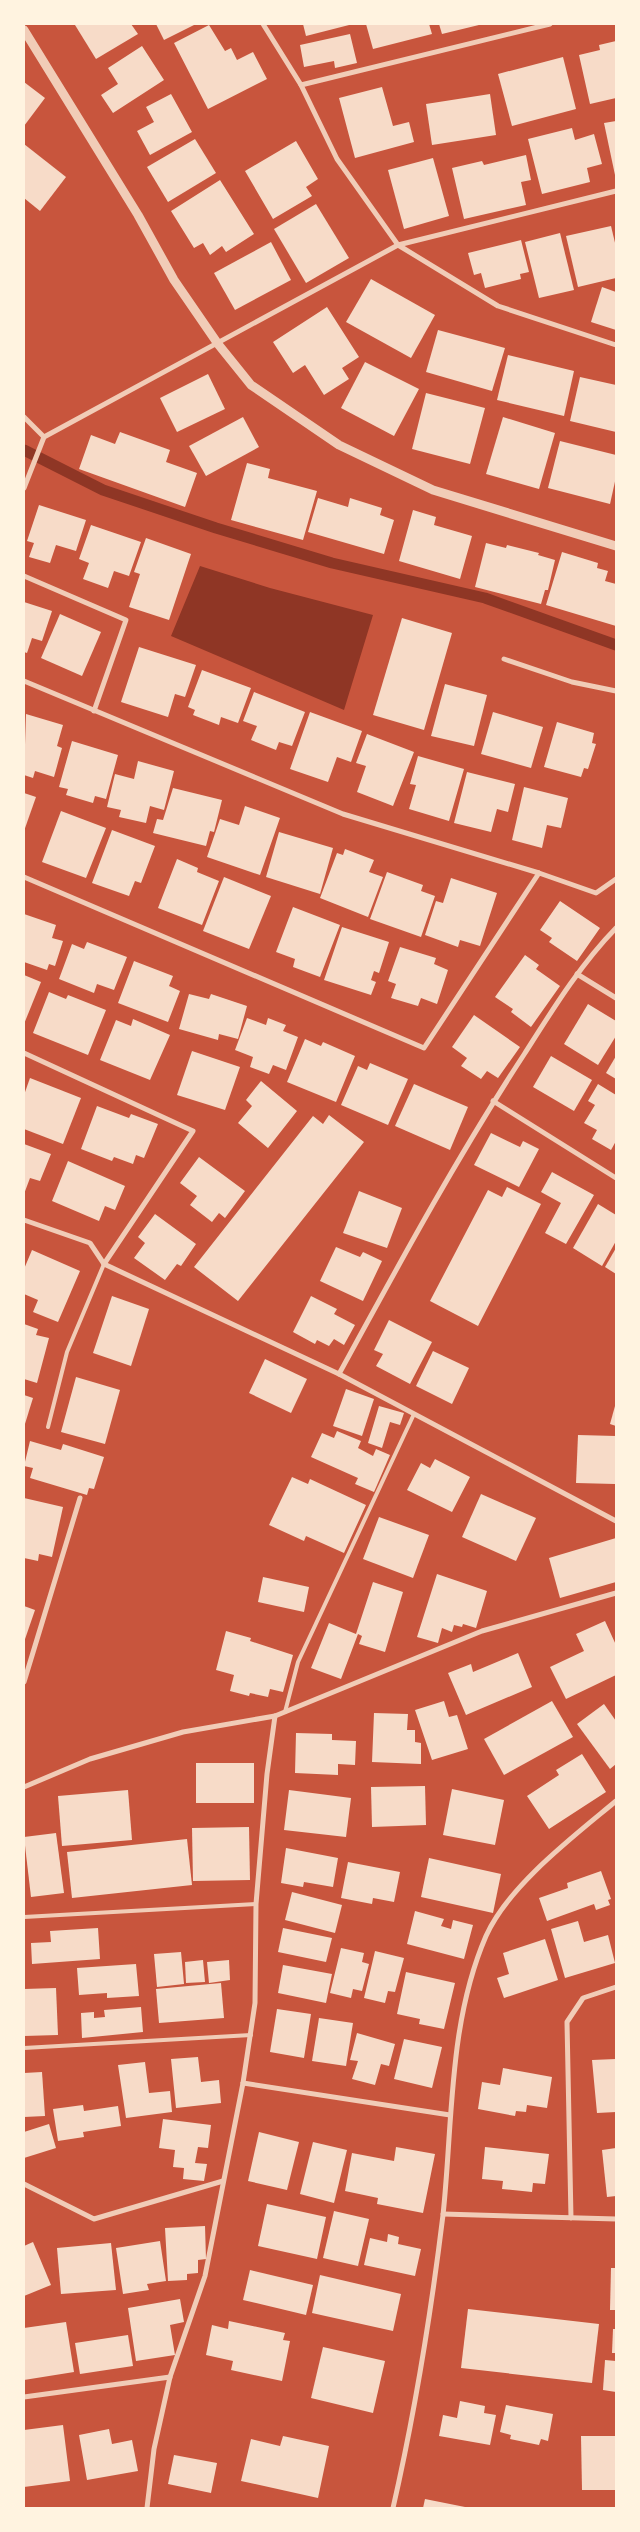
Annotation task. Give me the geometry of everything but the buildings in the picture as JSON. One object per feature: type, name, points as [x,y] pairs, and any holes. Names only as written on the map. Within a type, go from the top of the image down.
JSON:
[{"type":"street","points":[[263,24],[301,85],[337,159],[398,245],[498,306],[616,345]]},
{"type":"street","points":[[301,85],[550,24]]},
{"type":"street","points":[[24,30],[138,215],[174,280],[218,344],[251,385],[339,445],[433,490],[616,546]]},
{"type":"street","points":[[24,488],[44,437],[398,245],[616,191]]},
{"type":"street","points":[[24,417],[44,437]]},
{"type":"street","points":[[24,576],[126,620],[94,710]]},
{"type":"street","points":[[504,659],[572,682],[616,691]]},
{"type":"street","points":[[24,682],[343,814],[539,873],[596,893],[616,879]]},
{"type":"street","points":[[24,877],[424,1048],[539,873]]},
{"type":"street","points":[[338,1374],[453,1166],[493,1101],[577,974],[616,928]]},
{"type":"street","points":[[577,974],[616,998]]},
{"type":"street","points":[[24,1053],[193,1130],[104,1264]]},
{"type":"street","points":[[493,1101],[616,1178]]},
{"type":"street","points":[[24,1220],[90,1243],[104,1264],[338,1374],[616,1521]]},
{"type":"street","points":[[24,1682],[80,1498]]},
{"type":"street","points":[[24,1787],[90,1759],[183,1732],[285,1713],[482,1631],[616,1592]]},
{"type":"street","points":[[147,2508],[154,2449],[170,2377],[204,2276],[251,2035],[256,2003],[256,1904],[267,1774],[275,1716]]},
{"type":"street","points":[[393,2508],[410,2433],[443,2214],[450,2115],[458,2042],[468,1991],[486,1936],[514,1892],[543,1863],[616,1801]]},
{"type":"street","points":[[571,2218],[567,2022],[583,1998],[616,1987]]},
{"type":"street","points":[[243,2083],[450,2115]]},
{"type":"street","points":[[24,2184],[94,2219],[223,2181]]},
{"type":"street","points":[[443,2214],[616,2219]]},
{"type":"street","points":[[24,2397],[170,2377]]},
{"type":"lane","points":[[48,1427],[67,1352],[104,1264]]},
{"type":"lane","points":[[285,1713],[298,1662],[414,1414]]},
{"type":"lane","points":[[24,1917],[256,1904]]},
{"type":"lane","points":[[24,2048],[251,2035]]},
{"type":"shaded area","points":[[200,566],[270,588],[373,615],[344,710],[171,636]]},
{"type":"waterway","points":[[24,450],[103,490],[216,528],[332,563],[485,598],[616,645]]}]
